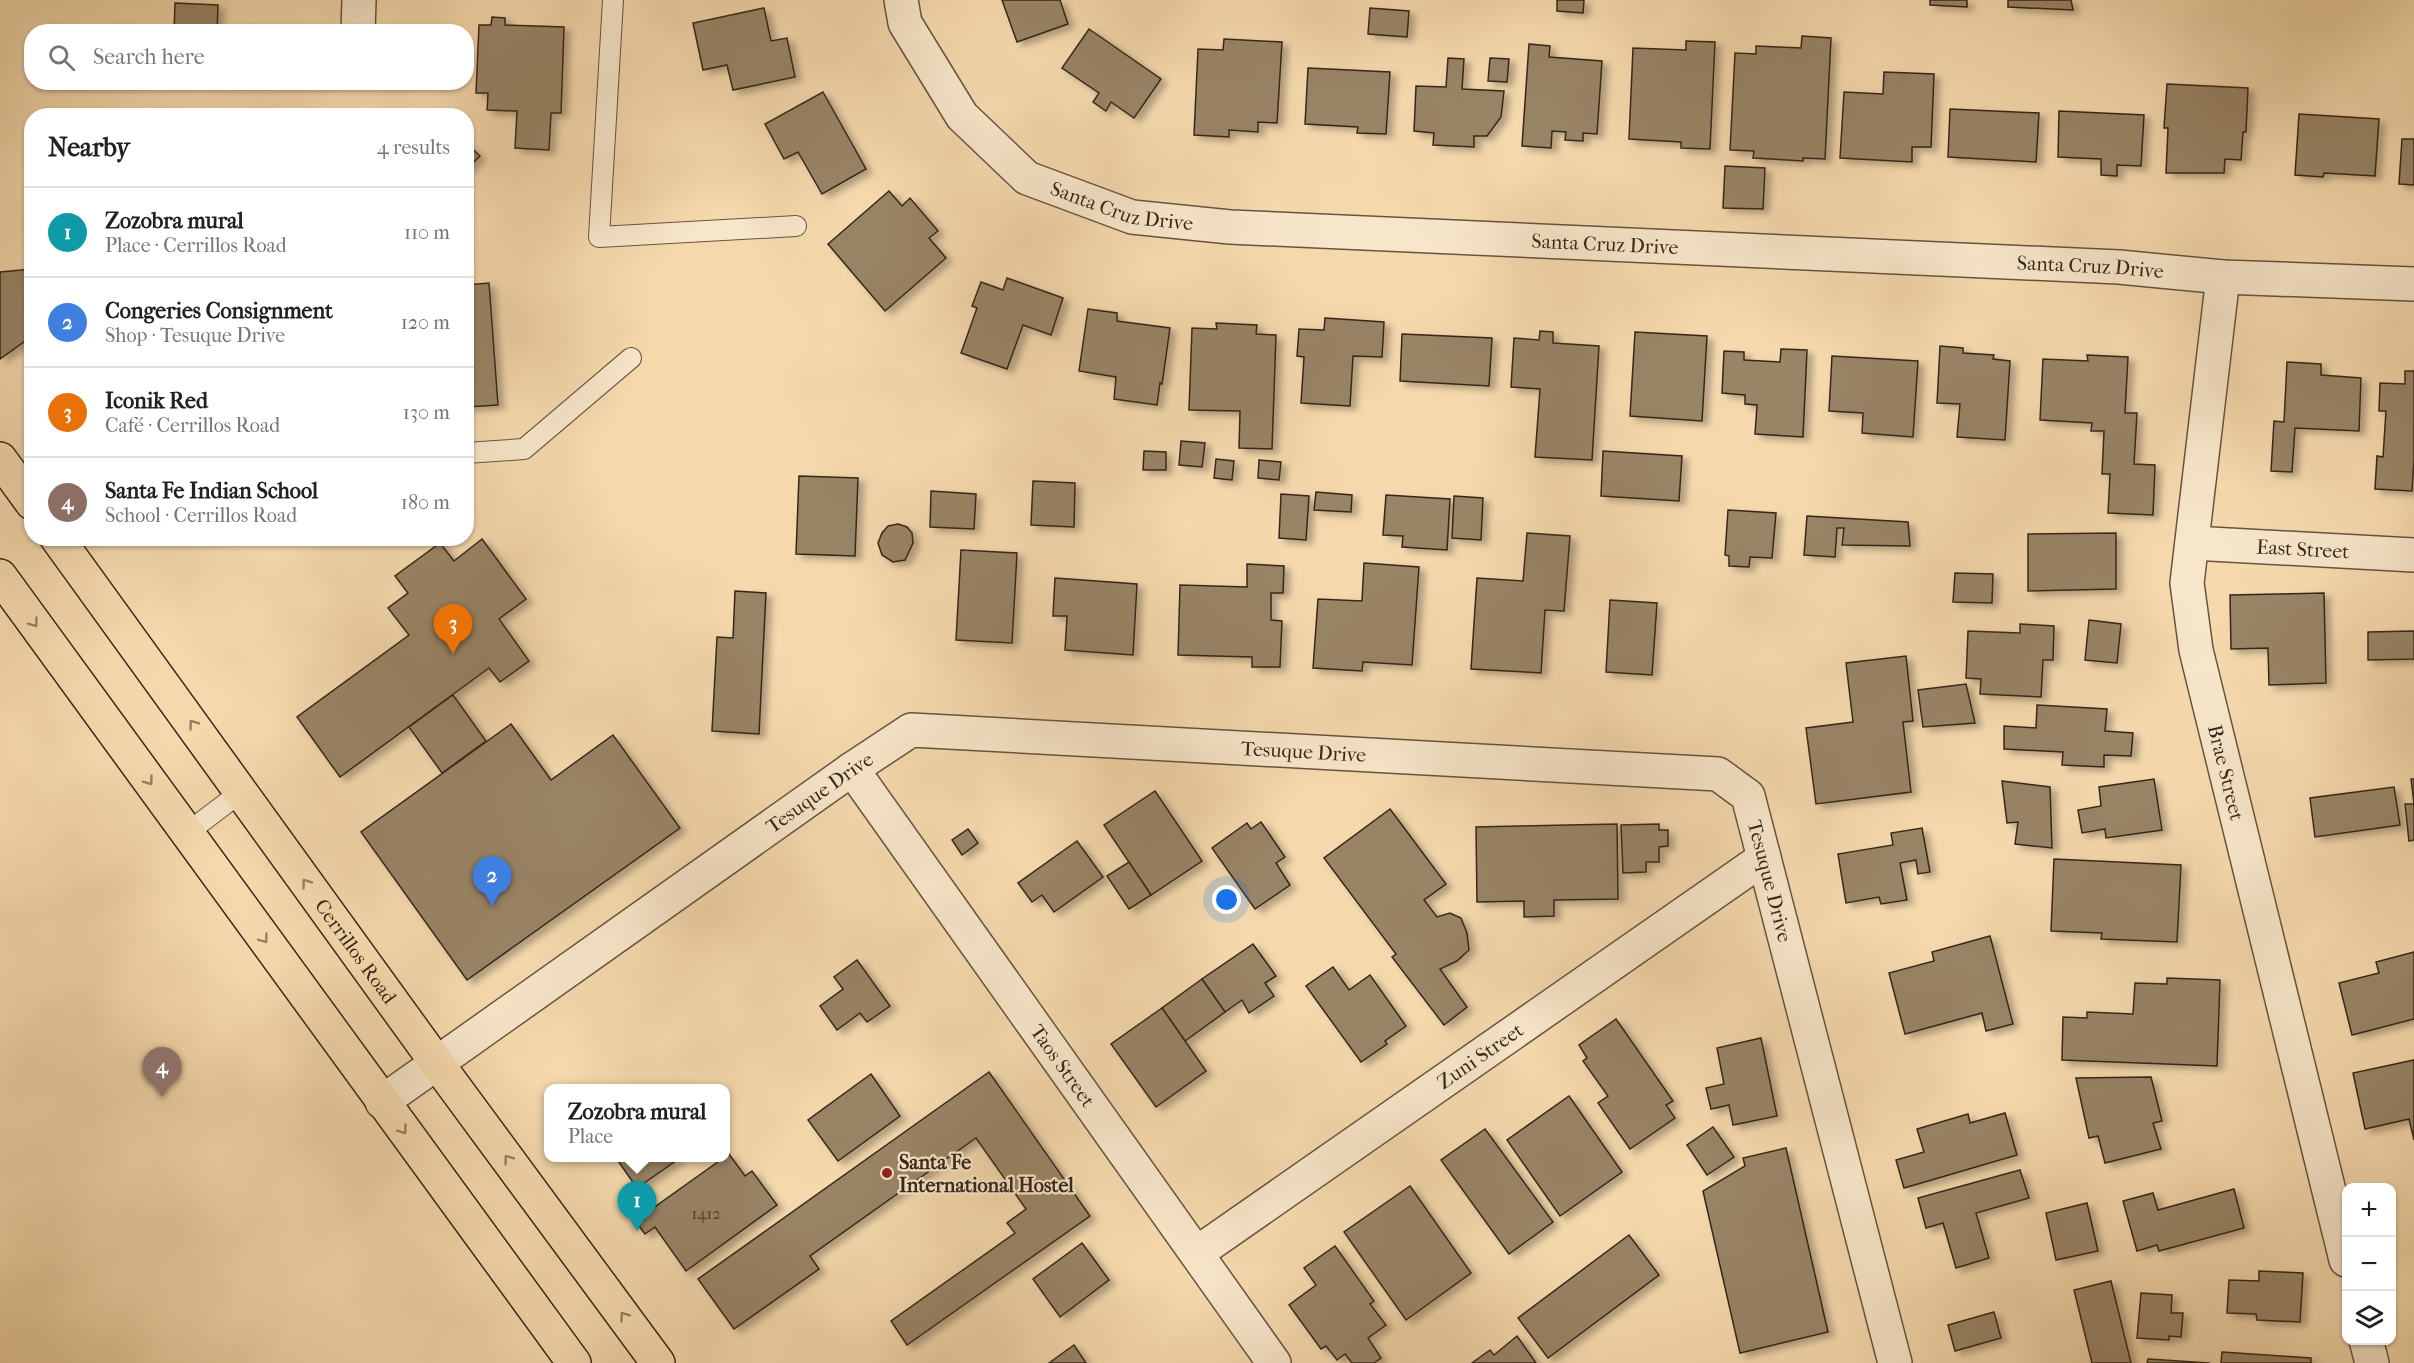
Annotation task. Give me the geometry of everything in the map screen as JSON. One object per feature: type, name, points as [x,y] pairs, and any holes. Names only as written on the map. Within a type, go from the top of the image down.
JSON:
[{"type":"main road","points":[[0,459],[24,492]]},
{"type":"main road","name":"Cerrillos Road","points":[[63,546],[436,1062],[658,1363]]},
{"type":"main road","points":[[0,576],[574,1363]]},
{"type":"street","points":[[358,24],[359,0]]},
{"type":"street","name":"Santa Cruz Drive","points":[[901,0],[906,22],[962,116],[1027,178],[1132,217],[1230,227],[2107,267],[2223,277],[2414,284]]},
{"type":"street","name":"Brae Street","points":[[2223,277],[2187,583],[2196,650],[2342,1244]]},
{"type":"street","name":"East Street","points":[[2192,543],[2414,555]]},
{"type":"street","name":"Tesuque Drive","points":[[382,1102],[852,769],[911,730],[1718,774],[1748,796],[1890,1360]]},
{"type":"street","name":"Taos Street","points":[[852,769],[1274,1363]]},
{"type":"street","name":"Zuni Street","points":[[1197,1253],[1764,858]]},
{"type":"street","points":[[2367,1345],[2372,1363]]},
{"type":"lane","points":[[613,0],[599,237],[796,226]]},
{"type":"lane","points":[[474,452],[524,449],[631,358]]},
{"type":"lane","points":[[187,833],[242,792]]},
{"type":"building","points":[[1002,0],[1060,0],[1068,24],[1017,42]]},
{"type":"building","points":[[1557,0],[1584,0],[1583,13],[1557,11]]},
{"type":"building","points":[[1930,0],[1967,0],[1967,7],[1930,5]]},
{"type":"building","points":[[2008,0],[2071,0],[2073,10],[2008,7]]},
{"type":"building","points":[[175,3],[218,5],[217,24],[174,24]]},
{"type":"building","points":[[764,8],[771,41],[787,38],[795,77],[733,90],[727,65],[703,70],[693,23]]},
{"type":"building","points":[[1370,8],[1409,11],[1407,37],[1368,34]]},
{"type":"building","points":[[492,17],[505,18],[505,25],[564,27],[561,113],[551,113],[549,150],[515,148],[517,111],[487,110],[488,93],[476,93],[479,25],[491,25]]},
{"type":"building","points":[[1089,29],[1161,79],[1134,118],[1111,102],[1106,111],[1093,102],[1099,93],[1062,68]]},
{"type":"building","points":[[1802,36],[1831,38],[1825,159],[1803,158],[1803,161],[1753,158],[1754,151],[1730,150],[1735,53],[1756,54],[1756,46],[1801,48]]},
{"type":"building","points":[[1224,39],[1282,42],[1277,123],[1258,122],[1258,132],[1229,130],[1229,137],[1194,135],[1198,49],[1223,50]]},
{"type":"building","points":[[1686,41],[1715,42],[1710,149],[1681,148],[1681,142],[1629,139],[1633,48],[1686,50]]},
{"type":"building","points":[[1529,44],[1550,46],[1549,57],[1602,61],[1597,134],[1583,133],[1583,141],[1565,140],[1566,132],[1552,131],[1551,148],[1522,146]]},
{"type":"building","points":[[1448,58],[1464,59],[1462,89],[1504,91],[1501,117],[1487,136],[1474,136],[1474,147],[1433,145],[1434,133],[1414,131],[1416,86],[1446,87]]},
{"type":"building","points":[[1490,58],[1509,59],[1507,82],[1488,81]]},
{"type":"building","points":[[1308,68],[1390,72],[1386,134],[1357,133],[1358,127],[1305,124]]},
{"type":"building","points":[[1884,72],[1934,74],[1931,147],[1912,147],[1912,162],[1840,158],[1844,92],[1883,94]]},
{"type":"building","points":[[2167,84],[2248,88],[2246,132],[2243,132],[2241,160],[2225,159],[2224,173],[2166,173],[2168,128],[2164,128]]},
{"type":"building","points":[[823,92],[866,169],[822,194],[798,152],[784,159],[765,124]]},
{"type":"building","points":[[1950,109],[2039,113],[2036,162],[1948,157]]},
{"type":"building","points":[[2059,111],[2144,115],[2141,166],[2117,165],[2117,176],[2101,175],[2101,159],[2058,157]]},
{"type":"building","points":[[2299,114],[2379,119],[2375,176],[2324,173],[2323,177],[2295,175]]},
{"type":"building","points":[[2402,139],[2414,139],[2414,185],[2399,184]]},
{"type":"building","points":[[474,150],[480,156],[474,162]]},
{"type":"building","points":[[1725,166],[1765,168],[1763,209],[1723,208]]},
{"type":"building","points":[[889,191],[902,206],[910,198],[938,231],[929,238],[946,258],[885,311],[828,244]]},
{"type":"building","points":[[24,270],[24,342],[0,359],[0,272]]},
{"type":"building","points":[[1007,278],[1063,298],[1051,335],[1023,325],[1007,369],[961,353],[977,308],[972,306],[981,282],[1003,290]]},
{"type":"building","points":[[489,283],[498,405],[474,406],[474,284]]},
{"type":"building","points":[[1088,309],[1117,313],[1117,321],[1170,328],[1157,405],[1114,399],[1116,377],[1079,371]]},
{"type":"building","points":[[1325,318],[1384,322],[1382,357],[1353,356],[1350,406],[1301,403],[1304,357],[1297,356],[1299,329],[1324,330]]},
{"type":"building","points":[[1216,323],[1257,325],[1256,334],[1276,335],[1272,449],[1239,448],[1240,411],[1189,410],[1192,328],[1217,329]]},
{"type":"building","points":[[1540,331],[1553,332],[1553,343],[1599,346],[1592,460],[1535,457],[1540,389],[1511,387],[1514,338],[1539,340]]},
{"type":"building","points":[[1635,332],[1707,336],[1702,421],[1630,416]]},
{"type":"building","points":[[1402,334],[1492,338],[1489,386],[1400,381]]},
{"type":"building","points":[[1940,346],[1963,348],[1963,353],[1994,355],[1993,359],[2010,361],[2005,440],[1957,437],[1960,404],[1937,403]]},
{"type":"building","points":[[1781,349],[1807,350],[1803,437],[1755,434],[1757,405],[1745,404],[1745,395],[1722,393],[1724,351],[1744,352],[1744,360],[1780,362]]},
{"type":"building","points":[[2087,355],[2128,357],[2125,413],[2137,413],[2134,464],[2155,465],[2153,515],[2108,513],[2110,474],[2102,474],[2104,431],[2091,431],[2092,423],[2040,420],[2043,359],[2088,361]]},
{"type":"building","points":[[1832,356],[1918,361],[1913,437],[1862,433],[1863,413],[1829,411]]},
{"type":"building","points":[[2287,362],[2321,364],[2321,375],[2361,378],[2359,431],[2295,428],[2292,472],[2271,471],[2274,421],[2284,422]]},
{"type":"building","points":[[2405,371],[2414,371],[2412,491],[2375,489],[2377,456],[2383,457],[2386,411],[2379,411],[2380,383],[2405,384]]},
{"type":"building","points":[[1181,441],[1205,443],[1202,467],[1179,465]]},
{"type":"building","points":[[1144,451],[1166,452],[1166,470],[1143,470]]},
{"type":"building","points":[[1603,451],[1682,456],[1679,501],[1601,496]]},
{"type":"building","points":[[1216,459],[1234,461],[1232,480],[1214,478]]},
{"type":"building","points":[[1259,460],[1281,462],[1279,480],[1258,478]]},
{"type":"building","points":[[799,476],[858,478],[855,556],[796,554]]},
{"type":"building","points":[[1033,481],[1075,483],[1074,527],[1031,525]]},
{"type":"building","points":[[931,491],[976,494],[974,529],[930,527]]},
{"type":"building","points":[[1316,492],[1352,495],[1351,512],[1314,510]]},
{"type":"building","points":[[1281,494],[1309,496],[1306,540],[1279,538]]},
{"type":"building","points":[[1386,495],[1450,499],[1447,550],[1402,547],[1403,536],[1383,535]]},
{"type":"building","points":[[1454,496],[1483,498],[1481,540],[1452,538]]},
{"type":"building","points":[[1728,510],[1776,513],[1772,558],[1750,557],[1749,567],[1729,566],[1729,556],[1725,555]]},
{"type":"building","points":[[1807,516],[1908,522],[1910,546],[1842,545],[1844,528],[1837,528],[1835,557],[1804,555]]},
{"type":"building","points":[[898,524],[907,527],[912,533],[913,543],[905,560],[893,562],[882,555],[878,543],[888,526]]},
{"type":"building","points":[[1527,533],[1570,536],[1564,611],[1545,610],[1541,673],[1471,669],[1477,578],[1523,581]]},
{"type":"building","points":[[2116,533],[2116,589],[2028,591],[2028,534]]},
{"type":"building","points":[[482,539],[526,599],[499,619],[529,661],[500,682],[489,668],[340,777],[297,717],[409,635],[388,608],[408,593],[395,576],[436,546],[442,546],[454,561]]},
{"type":"building","points":[[961,550],[1017,553],[1012,643],[956,640]]},
{"type":"building","points":[[1364,563],[1419,567],[1412,665],[1363,662],[1362,671],[1313,668],[1318,599],[1362,601]]},
{"type":"building","points":[[1247,564],[1284,566],[1283,593],[1271,593],[1271,620],[1282,621],[1280,667],[1252,667],[1252,657],[1178,655],[1180,585],[1247,587]]},
{"type":"building","points":[[1955,573],[1993,574],[1992,603],[1953,602]]},
{"type":"building","points":[[1055,578],[1137,584],[1133,655],[1065,650],[1067,616],[1053,616]]},
{"type":"building","points":[[735,591],[766,593],[759,734],[712,731],[717,637],[733,638]]},
{"type":"building","points":[[2324,593],[2326,683],[2269,685],[2268,648],[2231,649],[2230,595]]},
{"type":"building","points":[[1610,600],[1657,603],[1652,675],[1606,672]]},
{"type":"building","points":[[2089,620],[2121,624],[2117,663],[2085,660]]},
{"type":"building","points":[[2020,624],[2054,626],[2053,660],[2043,660],[2041,697],[1980,694],[1981,679],[1966,678],[1968,631],[2020,633]]},
{"type":"building","points":[[2414,631],[2414,659],[2368,660],[2368,632]]},
{"type":"building","points":[[1906,656],[1913,721],[1903,722],[1911,792],[1816,804],[1806,728],[1853,722],[1846,663]]},
{"type":"building","points":[[1966,684],[1975,723],[1923,727],[1918,690]]},
{"type":"building","points":[[453,695],[486,741],[442,773],[409,727]]},
{"type":"building","points":[[2037,705],[2107,709],[2105,731],[2133,733],[2131,756],[2104,755],[2104,767],[2062,765],[2063,752],[2004,749],[2004,726],[2036,728]]},
{"type":"building","points":[[511,724],[551,780],[613,735],[680,828],[467,980],[361,832]]},
{"type":"building","points":[[2154,779],[2162,830],[2106,838],[2105,829],[2082,833],[2078,810],[2101,806],[2099,787]]},
{"type":"building","points":[[2411,779],[2414,779],[2414,804]]},
{"type":"building","points":[[2002,781],[2050,787],[2052,848],[2015,844],[2018,822],[2007,823]]},
{"type":"building","points":[[2394,787],[2400,825],[2315,837],[2310,798]]},
{"type":"building","points":[[1155,791],[1202,861],[1151,895],[1104,825]]},
{"type":"building","points":[[2405,804],[2414,804],[2414,840],[2409,841]]},
{"type":"building","points":[[1390,809],[1446,884],[1424,900],[1437,917],[1450,913],[1461,918],[1467,933],[1469,950],[1457,961],[1440,969],[1467,1007],[1444,1025],[1392,957],[1396,954],[1324,858]]},
{"type":"building","points":[[1261,822],[1285,857],[1276,863],[1290,885],[1255,909],[1212,848],[1247,823],[1251,829]]},
{"type":"building","points":[[1617,824],[1618,899],[1554,900],[1554,916],[1524,917],[1524,901],[1477,902],[1476,827]]},
{"type":"building","points":[[1659,824],[1659,830],[1668,830],[1668,846],[1659,847],[1659,862],[1646,862],[1646,872],[1623,873],[1621,825]]},
{"type":"building","points":[[1922,828],[1930,872],[1918,874],[1916,860],[1900,863],[1907,900],[1881,904],[1879,897],[1846,903],[1838,854],[1893,845],[1891,833]]},
{"type":"building","points":[[968,829],[978,843],[962,855],[952,840]]},
{"type":"building","points":[[1077,841],[1103,877],[1054,912],[1042,895],[1032,902],[1018,883]]},
{"type":"building","points":[[2054,859],[2181,865],[2177,942],[2101,939],[2102,933],[2051,931]]},
{"type":"building","points":[[1129,862],[1151,895],[1129,909],[1107,876]]},
{"type":"building","points":[[1990,936],[2013,1024],[1986,1031],[1982,1013],[1905,1034],[1889,973],[1934,961],[1932,952]]},
{"type":"building","points":[[1253,944],[1276,976],[1265,983],[1274,996],[1249,1013],[1242,1000],[1225,1012],[1202,979]]},
{"type":"building","points":[[2414,952],[2414,1019],[2352,1035],[2339,983],[2379,973],[2376,962]]},
{"type":"building","points":[[857,960],[890,1006],[867,1022],[860,1013],[837,1030],[820,1006],[843,989],[834,977]]},
{"type":"building","points":[[1333,967],[1349,990],[1370,975],[1406,1026],[1385,1041],[1387,1044],[1361,1062],[1306,986]]},
{"type":"building","points":[[2167,978],[2220,980],[2217,1066],[2062,1060],[2063,1017],[2087,1018],[2087,1012],[2133,1014],[2135,983],[2167,984]]},
{"type":"building","points":[[1202,979],[1225,1012],[1185,1041],[1162,1008]]},
{"type":"building","points":[[1162,1008],[1206,1071],[1156,1107],[1111,1044]]},
{"type":"building","points":[[1616,1019],[1673,1101],[1666,1105],[1675,1118],[1630,1149],[1598,1103],[1608,1096],[1583,1061],[1587,1058],[1579,1045]]},
{"type":"building","points":[[1761,1038],[1777,1116],[1733,1125],[1729,1105],[1711,1109],[1706,1088],[1724,1084],[1717,1048]]},
{"type":"building","points":[[2414,1060],[2414,1140],[2409,1119],[2365,1129],[2353,1073]]},
{"type":"building","name":"Santa Fe International Hostel","points":[[989,1072],[1090,1216],[907,1345],[891,1321],[1015,1233],[1007,1223],[1026,1209],[976,1138],[810,1256],[819,1269],[734,1329],[698,1279]]},
{"type":"building","points":[[871,1074],[900,1116],[838,1161],[808,1120]]},
{"type":"building","points":[[2151,1077],[2162,1121],[2153,1123],[2161,1149],[2105,1163],[2098,1136],[2089,1138],[2076,1078]]},
{"type":"building","points":[[1569,1096],[1622,1172],[1560,1216],[1507,1140]]},
{"type":"building","points":[[2005,1113],[2017,1155],[1904,1188],[1896,1160],[1924,1152],[1917,1129],[1968,1114],[1970,1123]]},
{"type":"building","points":[[1713,1127],[1734,1157],[1707,1175],[1687,1145]]},
{"type":"building","points":[[1485,1129],[1553,1222],[1509,1254],[1441,1160]]},
{"type":"building","points":[[1786,1148],[1828,1332],[1740,1353],[1703,1191],[1745,1166],[1743,1158]]},
{"type":"building","points":[[730,1155],[745,1176],[752,1171],[777,1205],[686,1271],[655,1227],[645,1234],[635,1221],[718,1162],[730,1162]]},
{"type":"building","points":[[619,1162],[674,1162],[637,1188]]},
{"type":"building","points":[[2020,1170],[2029,1198],[1976,1213],[1989,1258],[1956,1268],[1943,1223],[1926,1228],[1918,1198]]},
{"type":"building","points":[[1410,1186],[1471,1273],[1406,1320],[1344,1232]]},
{"type":"building","points":[[2234,1189],[2244,1228],[2159,1251],[2157,1245],[2137,1251],[2123,1201],[2153,1193],[2158,1210]]},
{"type":"building","points":[[2087,1203],[2098,1251],[2056,1260],[2046,1213]]},
{"type":"building","points":[[1629,1235],[1659,1275],[1548,1358],[1518,1318]]},
{"type":"building","points":[[1082,1243],[1109,1280],[1060,1317],[1033,1279]]},
{"type":"building","points":[[1335,1246],[1374,1301],[1370,1304],[1386,1325],[1368,1338],[1381,1358],[1374,1363],[1352,1363],[1345,1354],[1337,1360],[1326,1346],[1321,1349],[1289,1305],[1316,1285],[1304,1268]]},
{"type":"building","points":[[2259,1271],[2303,1273],[2300,1322],[2257,1320],[2256,1314],[2227,1313],[2229,1280],[2259,1281]]},
{"type":"building","points":[[2111,1281],[2131,1363],[2092,1363],[2074,1290]]},
{"type":"building","points":[[2141,1293],[2172,1295],[2171,1313],[2183,1313],[2181,1337],[2169,1336],[2169,1340],[2137,1338]]},
{"type":"building","points":[[1994,1312],[2001,1338],[1955,1351],[1948,1325]]},
{"type":"building","points":[[1517,1336],[1536,1363],[1472,1363],[1490,1350],[1494,1355]]},
{"type":"building","points":[[1074,1345],[1086,1363],[1049,1363]]},
{"type":"building","points":[[2222,1352],[2311,1358],[2311,1363],[2221,1363]]},
{"type":"building","points":[[2148,1359],[2210,1363],[2147,1363]]},
{"type":"place","name":"Iconik Red","points":[[453,654]]},
{"type":"place","name":"Congeries Consignment","points":[[492,906]]},
{"type":"place","name":"Santa Fe Indian School","points":[[162,1097]]},
{"type":"place","name":"Santa Fe International Hostel","points":[[887,1173]]},
{"type":"place","name":"Zozobra mural","points":[[637,1231]]}]
